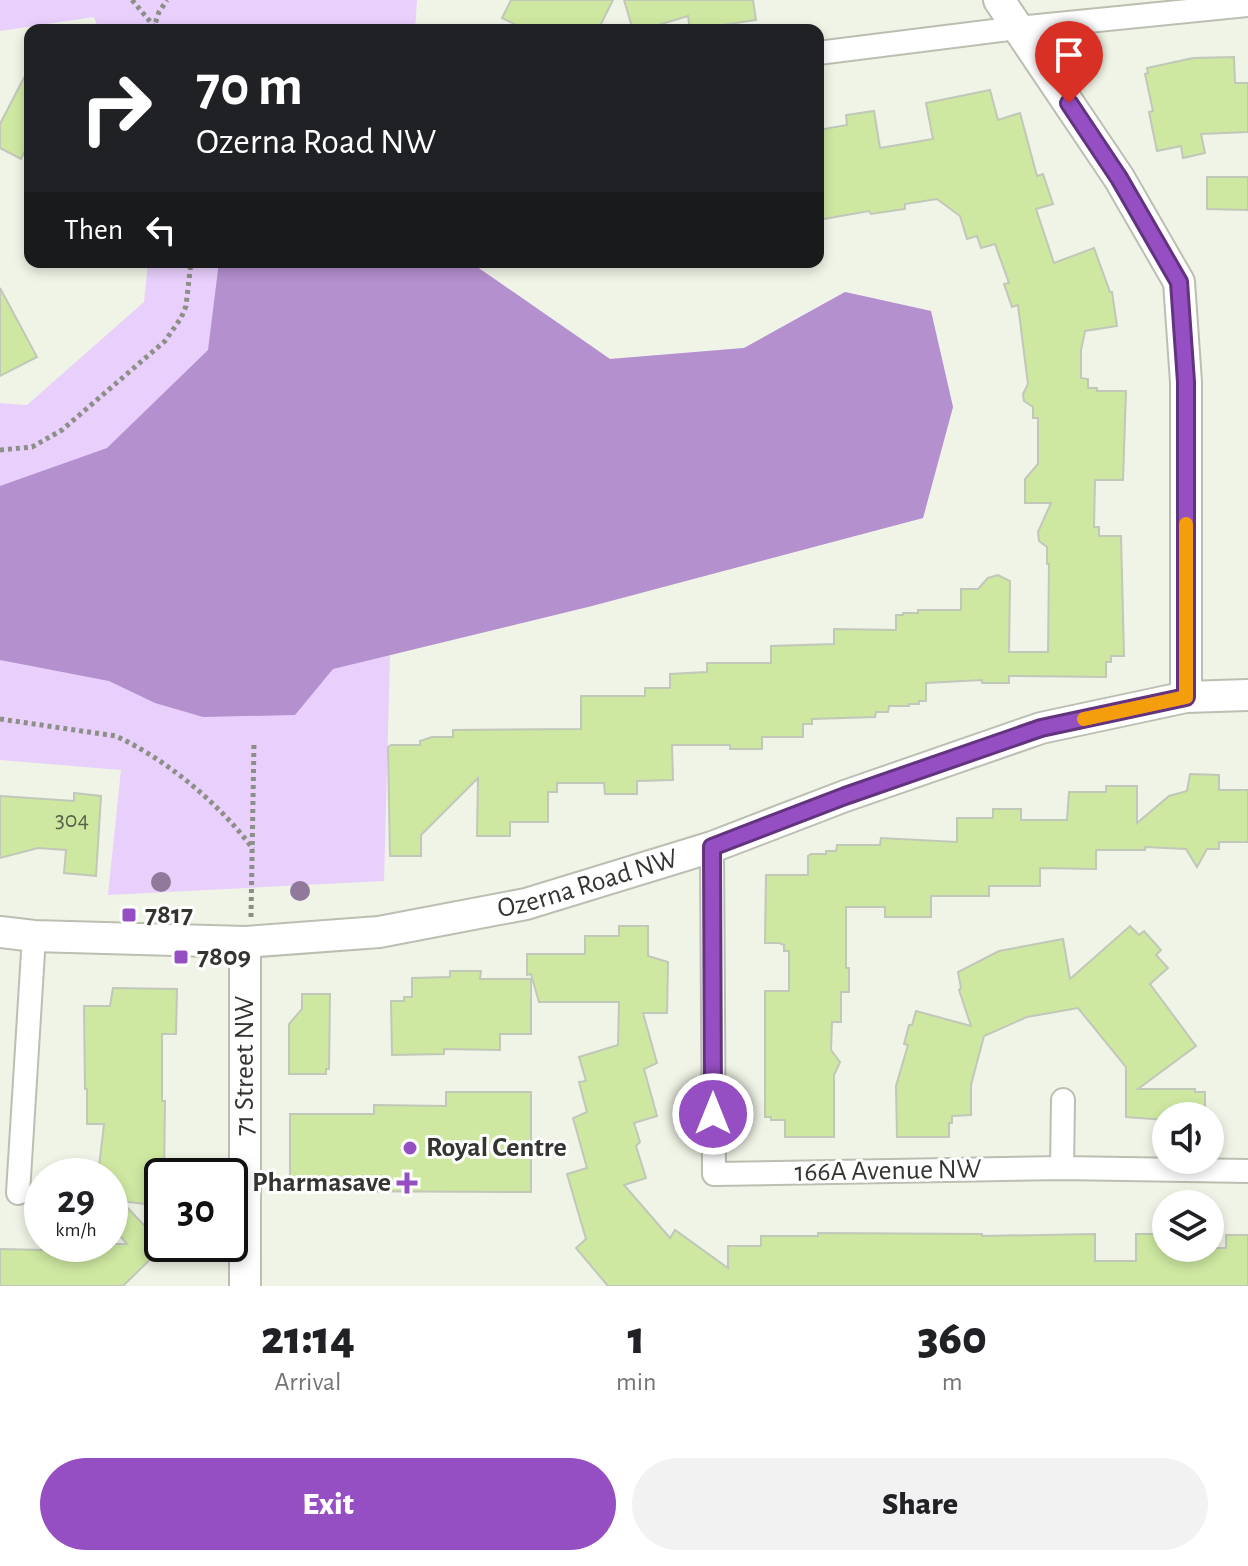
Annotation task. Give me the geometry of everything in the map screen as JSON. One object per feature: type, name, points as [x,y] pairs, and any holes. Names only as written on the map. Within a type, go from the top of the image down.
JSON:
[{"type":"street","points":[[999,0],[1119,178],[1179,282],[1186,382],[1186,697]]},
{"type":"street","points":[[824,52],[1018,28],[1248,5]]},
{"type":"street","name":"Ozerna Road NW","points":[[0,932],[34,936],[245,942],[379,932],[526,904],[712,847],[845,796],[1041,728],[1186,697],[1248,695]]},
{"type":"street","name":"166A Avenue NW","points":[[712,847],[714,1174],[1062,1168],[1248,1171]]},
{"type":"street","points":[[18,1193],[34,936]]},
{"type":"street","name":"71 Street NW","points":[[245,942],[245,1286]]},
{"type":"street","points":[[1062,1168],[1063,1100]]},
{"type":"path","points":[[132,0],[151,24]]},
{"type":"path","points":[[155,24],[167,0]]},
{"type":"path","points":[[0,450],[32,447],[55,435],[165,341],[186,306],[190,268]]},
{"type":"path","points":[[0,719],[116,736],[132,744],[210,799],[253,849]]},
{"type":"path","points":[[245,942],[253,910],[254,742]]},
{"type":"shaded area","points":[[0,0],[417,0],[415,24],[97,24],[94,17],[24,24],[24,27],[0,31]]},
{"type":"shaded area","points":[[147,268],[479,268],[610,359],[744,348],[845,292],[931,311],[953,407],[923,518],[390,655],[384,881],[108,895],[121,770],[0,760],[0,403],[27,405],[144,302]]},
{"type":"shaded area","points":[[218,268],[479,268],[610,359],[744,348],[845,292],[931,311],[953,407],[923,518],[592,606],[333,669],[295,715],[203,717],[155,703],[109,681],[0,660],[0,486],[107,448],[208,350]]},
{"type":"building","points":[[511,0],[613,0],[601,24],[514,24],[502,18]]},
{"type":"building","points":[[624,0],[753,0],[756,20],[730,24],[689,24],[688,16],[662,24],[631,24]]},
{"type":"building","points":[[1234,57],[1235,83],[1248,83],[1248,132],[1201,134],[1205,153],[1183,158],[1181,146],[1157,151],[1149,112],[1153,111],[1145,74],[1148,73],[1147,68],[1193,58]]},
{"type":"building","points":[[24,78],[24,153],[21,159],[0,148],[0,124]]},
{"type":"building","points":[[990,90],[998,120],[1020,113],[1037,176],[1043,174],[1053,204],[1036,209],[1054,263],[1094,248],[1112,292],[1117,326],[1085,331],[1081,378],[1088,379],[1088,388],[1097,388],[1097,391],[1126,391],[1123,480],[1095,480],[1094,527],[1099,527],[1099,536],[1121,536],[1124,656],[1111,656],[1111,662],[1106,662],[1106,677],[1009,676],[1009,683],[982,683],[982,680],[926,683],[926,701],[919,701],[919,704],[889,706],[888,712],[876,712],[875,717],[812,719],[812,724],[803,724],[803,737],[762,737],[762,749],[730,749],[730,745],[672,745],[673,780],[637,781],[637,794],[605,794],[604,783],[557,783],[557,792],[548,792],[548,822],[510,822],[510,836],[477,836],[478,778],[421,835],[421,856],[390,856],[388,747],[391,745],[420,745],[420,741],[432,737],[453,737],[453,730],[581,729],[581,696],[645,696],[645,688],[670,688],[670,674],[707,672],[707,663],[771,663],[771,646],[834,644],[834,629],[896,630],[896,615],[918,613],[918,610],[961,610],[961,589],[978,589],[988,578],[998,575],[1010,581],[1009,652],[1048,652],[1049,564],[1047,547],[1039,541],[1038,532],[1051,503],[1025,503],[1025,479],[1038,464],[1038,418],[1033,418],[1033,407],[1024,401],[1023,394],[1028,384],[1018,305],[1012,307],[1004,284],[1009,283],[995,244],[981,248],[977,236],[967,239],[960,216],[937,199],[905,204],[905,209],[871,214],[869,211],[824,219],[824,129],[847,125],[846,115],[874,111],[880,148],[933,139],[926,103]]},
{"type":"building","points":[[1207,177],[1248,177],[1248,210],[1207,209]]},
{"type":"building","points":[[0,288],[37,357],[0,376]]},
{"type":"building","points":[[1190,774],[1219,775],[1219,790],[1248,790],[1248,842],[1219,842],[1219,849],[1207,849],[1197,867],[1186,849],[1145,847],[1145,850],[1096,850],[1096,869],[1040,868],[1040,886],[989,886],[989,896],[931,896],[931,917],[885,917],[885,907],[846,907],[849,992],[841,992],[841,1022],[832,1022],[831,1050],[840,1062],[834,1075],[834,1137],[785,1137],[785,1120],[765,1117],[765,991],[789,991],[789,951],[784,951],[784,945],[779,943],[765,943],[766,875],[808,875],[808,856],[836,851],[837,845],[880,845],[881,838],[957,842],[957,818],[993,818],[993,809],[1021,809],[1021,820],[1067,820],[1069,792],[1106,792],[1106,786],[1137,786],[1137,823],[1169,796],[1187,791]]},
{"type":"building","points":[[74,793],[101,796],[96,876],[64,873],[66,850],[38,848],[0,858],[0,796],[74,801]]},
{"type":"building","points":[[619,926],[648,926],[648,956],[668,962],[667,1013],[643,1013],[657,1063],[644,1069],[657,1116],[634,1123],[640,1142],[636,1146],[646,1178],[624,1185],[670,1238],[675,1230],[728,1268],[728,1246],[761,1246],[761,1236],[818,1236],[818,1233],[982,1236],[1095,1234],[1095,1261],[1136,1261],[1136,1234],[1152,1234],[1152,1262],[1224,1262],[1226,1235],[1248,1235],[1248,1286],[608,1286],[576,1248],[586,1239],[567,1174],[587,1168],[573,1118],[587,1112],[579,1082],[586,1081],[579,1057],[618,1045],[619,1002],[539,1002],[531,974],[527,975],[527,954],[585,954],[585,936],[619,936]]},
{"type":"building","points":[[1130,926],[1139,935],[1144,931],[1161,950],[1156,955],[1168,968],[1150,984],[1196,1046],[1138,1089],[1195,1089],[1195,1092],[1205,1092],[1205,1102],[1152,1102],[1152,1119],[1126,1117],[1126,1067],[1078,1008],[1027,1017],[984,1036],[971,1085],[971,1115],[952,1116],[949,1137],[897,1137],[896,1086],[908,1045],[904,1044],[909,1025],[912,1025],[916,1011],[971,1026],[959,990],[958,972],[999,951],[1063,939],[1070,979]]},
{"type":"building","points":[[450,971],[481,971],[480,979],[531,979],[531,1034],[500,1034],[500,1050],[444,1049],[444,1054],[392,1055],[391,1001],[404,1001],[404,997],[412,997],[412,978],[450,977]]},
{"type":"building","points":[[113,988],[177,989],[176,1034],[162,1034],[164,1158],[144,1158],[144,1204],[128,1202],[128,1158],[100,1158],[104,1124],[87,1124],[84,1006],[110,1006]]},
{"type":"building","points":[[302,994],[330,994],[329,1069],[326,1069],[326,1074],[289,1074],[289,1024],[302,1009]]},
{"type":"building","name":"Royal Centre","points":[[446,1092],[531,1092],[531,1192],[310,1191],[310,1181],[290,1181],[290,1114],[374,1114],[374,1105],[446,1106]]},
{"type":"building","points":[[128,1208],[144,1225],[144,1262],[148,1262],[123,1286],[0,1286],[0,1249],[24,1250],[24,1262],[128,1262]]},
{"type":"slow traffic","points":[[1084,719],[1186,697],[1186,524]]},
{"type":"place","name":"7817","points":[[129,915]]},
{"type":"place","name":"7809","points":[[181,957]]},
{"type":"place","name":"Royal Centre","points":[[410,1148]]},
{"type":"place","name":"Pharmasave","points":[[407,1183]]},
{"type":"route","points":[[713,1114],[712,847],[845,796],[1041,728],[1186,697],[1186,382],[1179,282],[1119,178],[1069,103]]}]
